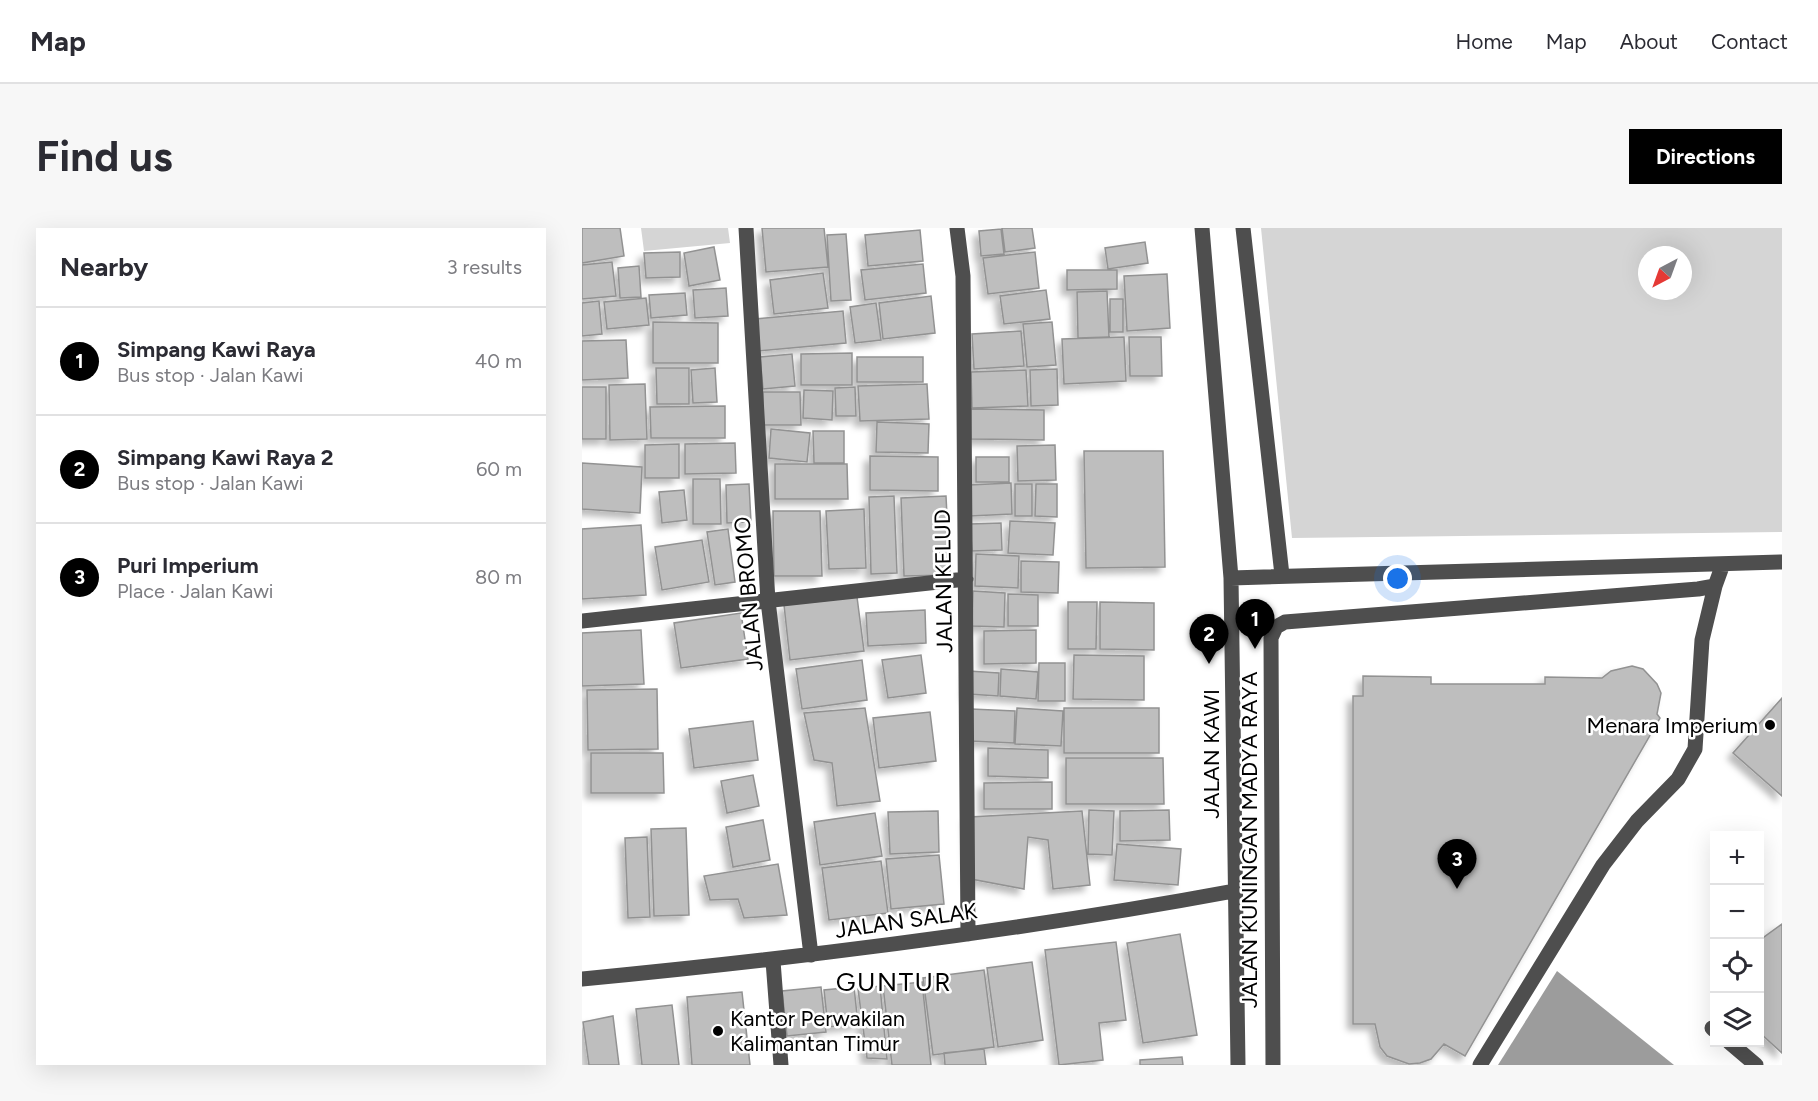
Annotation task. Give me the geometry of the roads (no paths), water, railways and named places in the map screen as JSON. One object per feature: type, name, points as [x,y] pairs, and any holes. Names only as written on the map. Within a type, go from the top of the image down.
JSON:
[{"type":"street","name":"JALAN BROMO","points":[[746,228],[768,601],[811,955]]},
{"type":"street","name":"JALAN KELUD","points":[[957,228],[963,276],[962,422],[966,579],[968,934]]},
{"type":"street","name":"JALAN KAWI","points":[[1202,228],[1232,578],[1234,891],[1238,1065]]},
{"type":"street","points":[[1244,228],[1282,575]]},
{"type":"street","points":[[1232,578],[1782,562]]},
{"type":"street","points":[[1480,1065],[1603,865],[1637,821],[1678,779],[1695,749],[1702,640],[1715,586],[1723,564]]},
{"type":"street","points":[[582,621],[966,579]]},
{"type":"street","name":"JALAN KUNINGAN MADYA RAYA","points":[[1273,1065],[1271,638],[1276,627],[1285,622],[1683,591],[1715,586]]},
{"type":"street","name":"JALAN SALAK","points":[[582,979],[772,961],[968,934],[1234,891]]},
{"type":"street","points":[[772,961],[781,1065]]},
{"type":"street","points":[[1735,1047],[1756,1065]]},
{"type":"place","name":"Simpang Kawi Raya","points":[[1255,649]]},
{"type":"place","name":"Simpang Kawi Raya 2","points":[[1209,664]]},
{"type":"place","name":"Menara Imperium","points":[[1770,725]]},
{"type":"place","name":"Puri Imperium","points":[[1457,889]]},
{"type":"place","name":"Kantor Perwakilan Kalimantan Timur","points":[[718,1031]]},
{"type":"district","name":"GUNTUR","points":[[894,982]]}]
